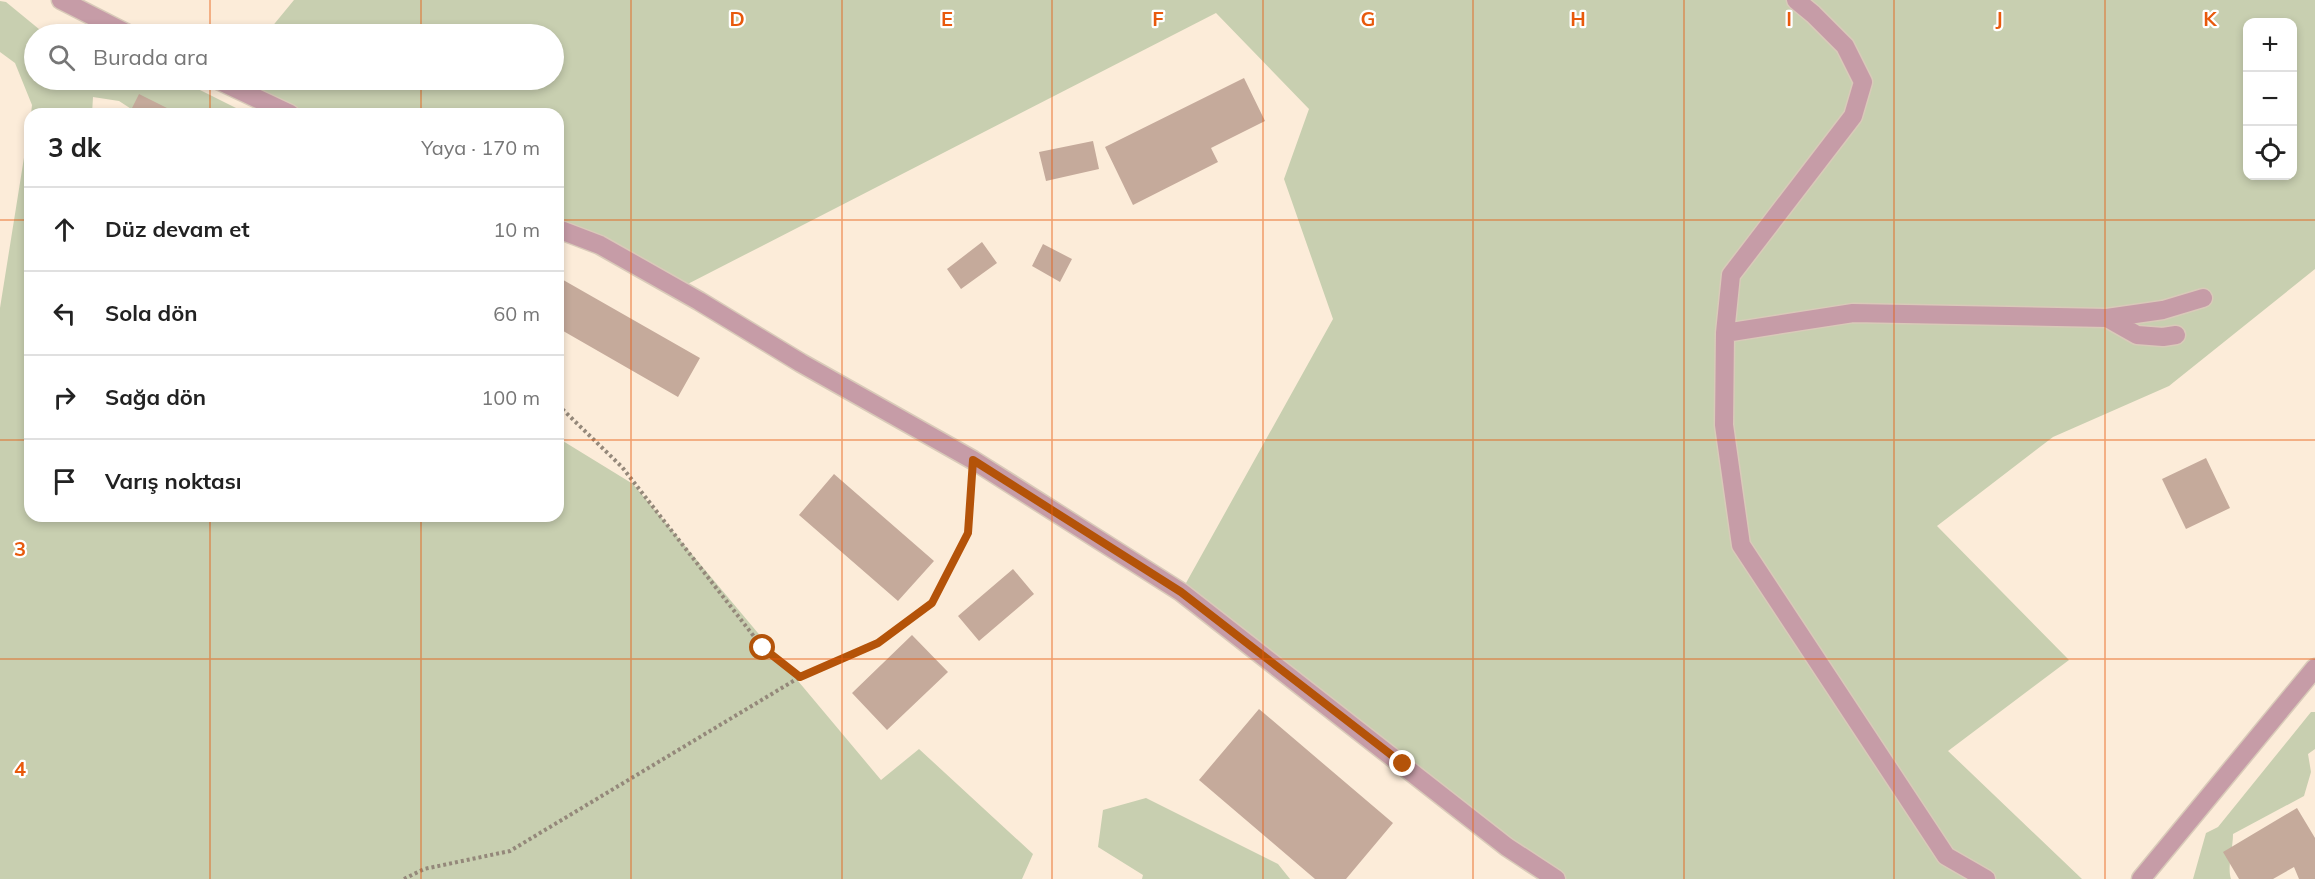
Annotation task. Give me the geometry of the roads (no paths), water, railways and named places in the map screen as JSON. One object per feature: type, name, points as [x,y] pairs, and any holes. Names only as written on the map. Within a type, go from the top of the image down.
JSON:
[{"type":"street","points":[[61,0],[108,24]]},
{"type":"street","points":[[1796,0],[1814,14],[1845,46],[1863,81],[1853,116],[1731,275],[1725,333],[1724,425],[1741,544],[1946,856],[1986,879]]},
{"type":"street","points":[[239,90],[277,108]]},
{"type":"street","points":[[564,231],[600,245],[973,460],[1181,592],[1507,847],[1556,879]]},
{"type":"street","points":[[1725,333],[1853,314],[2107,318],[2163,310],[2203,298]]},
{"type":"street","points":[[2107,318],[2137,335],[2163,337],[2176,335]]},
{"type":"street","points":[[2141,879],[2315,668]]}]
